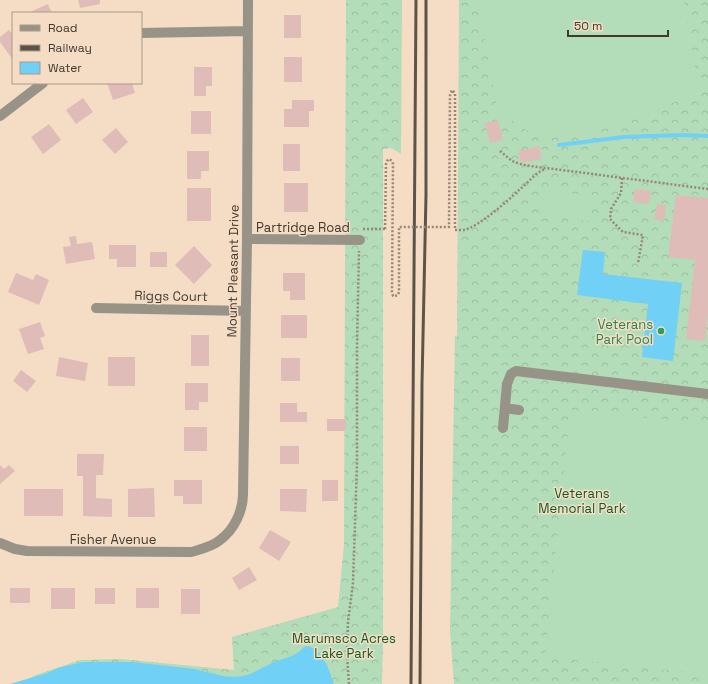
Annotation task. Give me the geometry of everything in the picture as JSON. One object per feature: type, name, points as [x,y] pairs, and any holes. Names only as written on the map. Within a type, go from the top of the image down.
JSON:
[{"type":"street","name":"Mount Pleasant Drive","points":[[224,537],[234,524],[243,500],[248,0]]},
{"type":"street","points":[[142,33],[248,31]]},
{"type":"street","points":[[0,116],[42,84]]},
{"type":"street","name":"Partridge Road","points":[[246,239],[360,240]]},
{"type":"street","name":"Riggs Court","points":[[96,308],[246,310]]},
{"type":"street","points":[[503,428],[507,384],[509,377],[513,372],[518,371],[708,394]]},
{"type":"street","points":[[505,408],[519,410]]},
{"type":"street","name":"Fisher Avenue","points":[[0,543],[15,549],[27,551],[191,552],[208,547],[224,537]]},
{"type":"path","points":[[349,684],[347,654],[348,622],[353,583],[360,229],[384,229],[386,164],[389,159],[393,164],[392,292],[393,296],[398,295],[399,227],[449,227],[450,94],[452,90],[455,93],[455,230],[464,230],[477,224],[546,168]]},
{"type":"path","points":[[500,151],[512,161],[523,165],[708,189]]},
{"type":"path","points":[[622,178],[621,193],[611,209],[610,219],[623,232],[643,235],[638,263]]},
{"type":"green space","name":"Marumsco Acres Lake Park","points":[[346,0],[402,0],[401,154],[391,148],[383,149],[382,684],[18,684],[36,675],[80,660],[121,659],[234,670],[232,637],[338,607],[344,545]]},
{"type":"green space","name":"Veterans Memorial Park","points":[[459,0],[708,0],[708,684],[454,684],[450,630],[455,336],[457,337]]},
{"type":"green space","points":[[480,0],[684,0],[699,92],[615,127],[542,140],[498,112],[481,21]]},
{"type":"green space","points":[[544,190],[591,196],[588,221],[540,215]]},
{"type":"green space","points":[[570,410],[708,424],[708,674],[545,657]]},
{"type":"water","name":"Veterans Park Pool","points":[[583,250],[605,252],[603,274],[682,283],[673,361],[642,357],[648,304],[577,295]]},
{"type":"water","points":[[308,646],[314,648],[322,657],[328,667],[334,684],[10,684],[47,673],[58,668],[83,662],[133,662],[195,669],[223,676],[243,676],[274,662],[292,656],[304,647]]},
{"type":"building","points":[[78,0],[100,0],[100,4],[80,8]]},
{"type":"building","points":[[48,4],[52,12],[32,12]]},
{"type":"building","points":[[284,15],[301,15],[301,38],[284,38]]},
{"type":"building","points":[[9,30],[12,34],[12,59],[0,42],[0,37]]},
{"type":"building","points":[[284,57],[302,57],[302,82],[284,82]]},
{"type":"building","points":[[194,67],[212,67],[212,86],[206,86],[206,96],[194,96]]},
{"type":"building","points":[[107,84],[132,84],[135,93],[113,100]]},
{"type":"building","points":[[83,98],[93,112],[76,124],[66,110]]},
{"type":"building","points":[[292,100],[314,100],[314,111],[309,111],[309,127],[284,127],[284,109],[292,109]]},
{"type":"building","points":[[191,111],[211,111],[211,134],[191,134]]},
{"type":"building","points":[[498,120],[503,140],[490,143],[485,123]]},
{"type":"building","points":[[49,124],[61,140],[43,154],[31,137]]},
{"type":"building","points":[[116,128],[128,142],[115,154],[102,140]]},
{"type":"building","points":[[283,144],[300,144],[300,171],[283,171]]},
{"type":"building","points":[[539,146],[542,159],[521,163],[518,151]]},
{"type":"building","points":[[187,151],[209,151],[209,171],[201,171],[201,179],[187,179]]},
{"type":"building","points":[[284,183],[308,183],[308,212],[284,212]]},
{"type":"building","points":[[187,188],[211,188],[211,221],[187,221]]},
{"type":"building","points":[[635,189],[651,191],[649,204],[633,202]]},
{"type":"building","points":[[676,195],[708,198],[708,314],[705,341],[686,339],[695,260],[668,257]]},
{"type":"building","points":[[657,204],[666,205],[664,221],[654,219]]},
{"type":"building","points":[[76,236],[77,244],[92,242],[95,259],[66,264],[63,247],[71,246],[69,237]]},
{"type":"building","points":[[109,245],[136,245],[136,267],[117,267],[117,259],[109,259]]},
{"type":"building","points":[[194,246],[212,265],[194,284],[175,265]]},
{"type":"building","points":[[150,252],[167,252],[167,267],[150,267]]},
{"type":"building","points":[[16,273],[33,280],[36,274],[49,280],[39,305],[8,292]]},
{"type":"building","points":[[283,273],[305,273],[305,300],[290,300],[290,291],[283,291]]},
{"type":"building","points":[[281,315],[307,315],[307,338],[281,338]]},
{"type":"building","points":[[40,322],[45,336],[40,338],[44,349],[28,354],[19,329]]},
{"type":"building","points":[[191,335],[209,335],[209,366],[191,366]]},
{"type":"building","points":[[59,357],[88,363],[85,381],[56,376]]},
{"type":"building","points":[[108,357],[135,357],[135,386],[108,386]]},
{"type":"building","points":[[281,358],[300,358],[300,381],[281,381]]},
{"type":"building","points":[[21,370],[36,381],[27,392],[13,381]]},
{"type":"building","points":[[185,383],[208,383],[208,402],[199,402],[199,410],[185,410]]},
{"type":"building","points":[[280,403],[297,403],[297,412],[307,412],[307,422],[280,422]]},
{"type":"building","points":[[327,419],[346,419],[346,431],[327,431]]},
{"type":"building","points":[[184,427],[207,427],[207,451],[184,451]]},
{"type":"building","points":[[280,446],[299,446],[299,464],[280,464]]},
{"type":"building","points":[[77,454],[104,454],[103,475],[96,475],[96,498],[112,499],[112,517],[83,516],[83,476],[77,476]]},
{"type":"building","points":[[0,465],[4,469],[9,465],[15,471],[0,484]]},
{"type":"building","points":[[174,480],[202,480],[202,504],[183,504],[183,496],[174,496]]},
{"type":"building","points":[[322,480],[338,480],[338,501],[322,501]]},
{"type":"building","points":[[154,488],[155,517],[128,517],[128,489]]},
{"type":"building","points":[[24,489],[63,489],[63,516],[24,516]]},
{"type":"building","points":[[280,489],[307,489],[306,512],[280,511]]},
{"type":"building","points":[[270,530],[291,542],[279,561],[259,548]]},
{"type":"building","points":[[249,567],[257,580],[239,590],[232,578]]},
{"type":"building","points":[[10,588],[30,588],[30,603],[10,603]]},
{"type":"building","points":[[51,588],[75,588],[75,609],[51,609]]},
{"type":"building","points":[[95,588],[115,588],[115,604],[95,604]]},
{"type":"building","points":[[136,588],[159,588],[159,608],[136,608]]},
{"type":"building","points":[[181,589],[200,589],[200,614],[181,614]]},
{"type":"waterway","points":[[559,145],[624,137],[681,135],[708,136]]},
{"type":"railway","points":[[411,684],[416,0]]},
{"type":"railway","points":[[420,684],[422,384],[426,195],[426,0]]},
{"type":"place","name":"Veterans Park Pool","points":[[661,331]]}]
